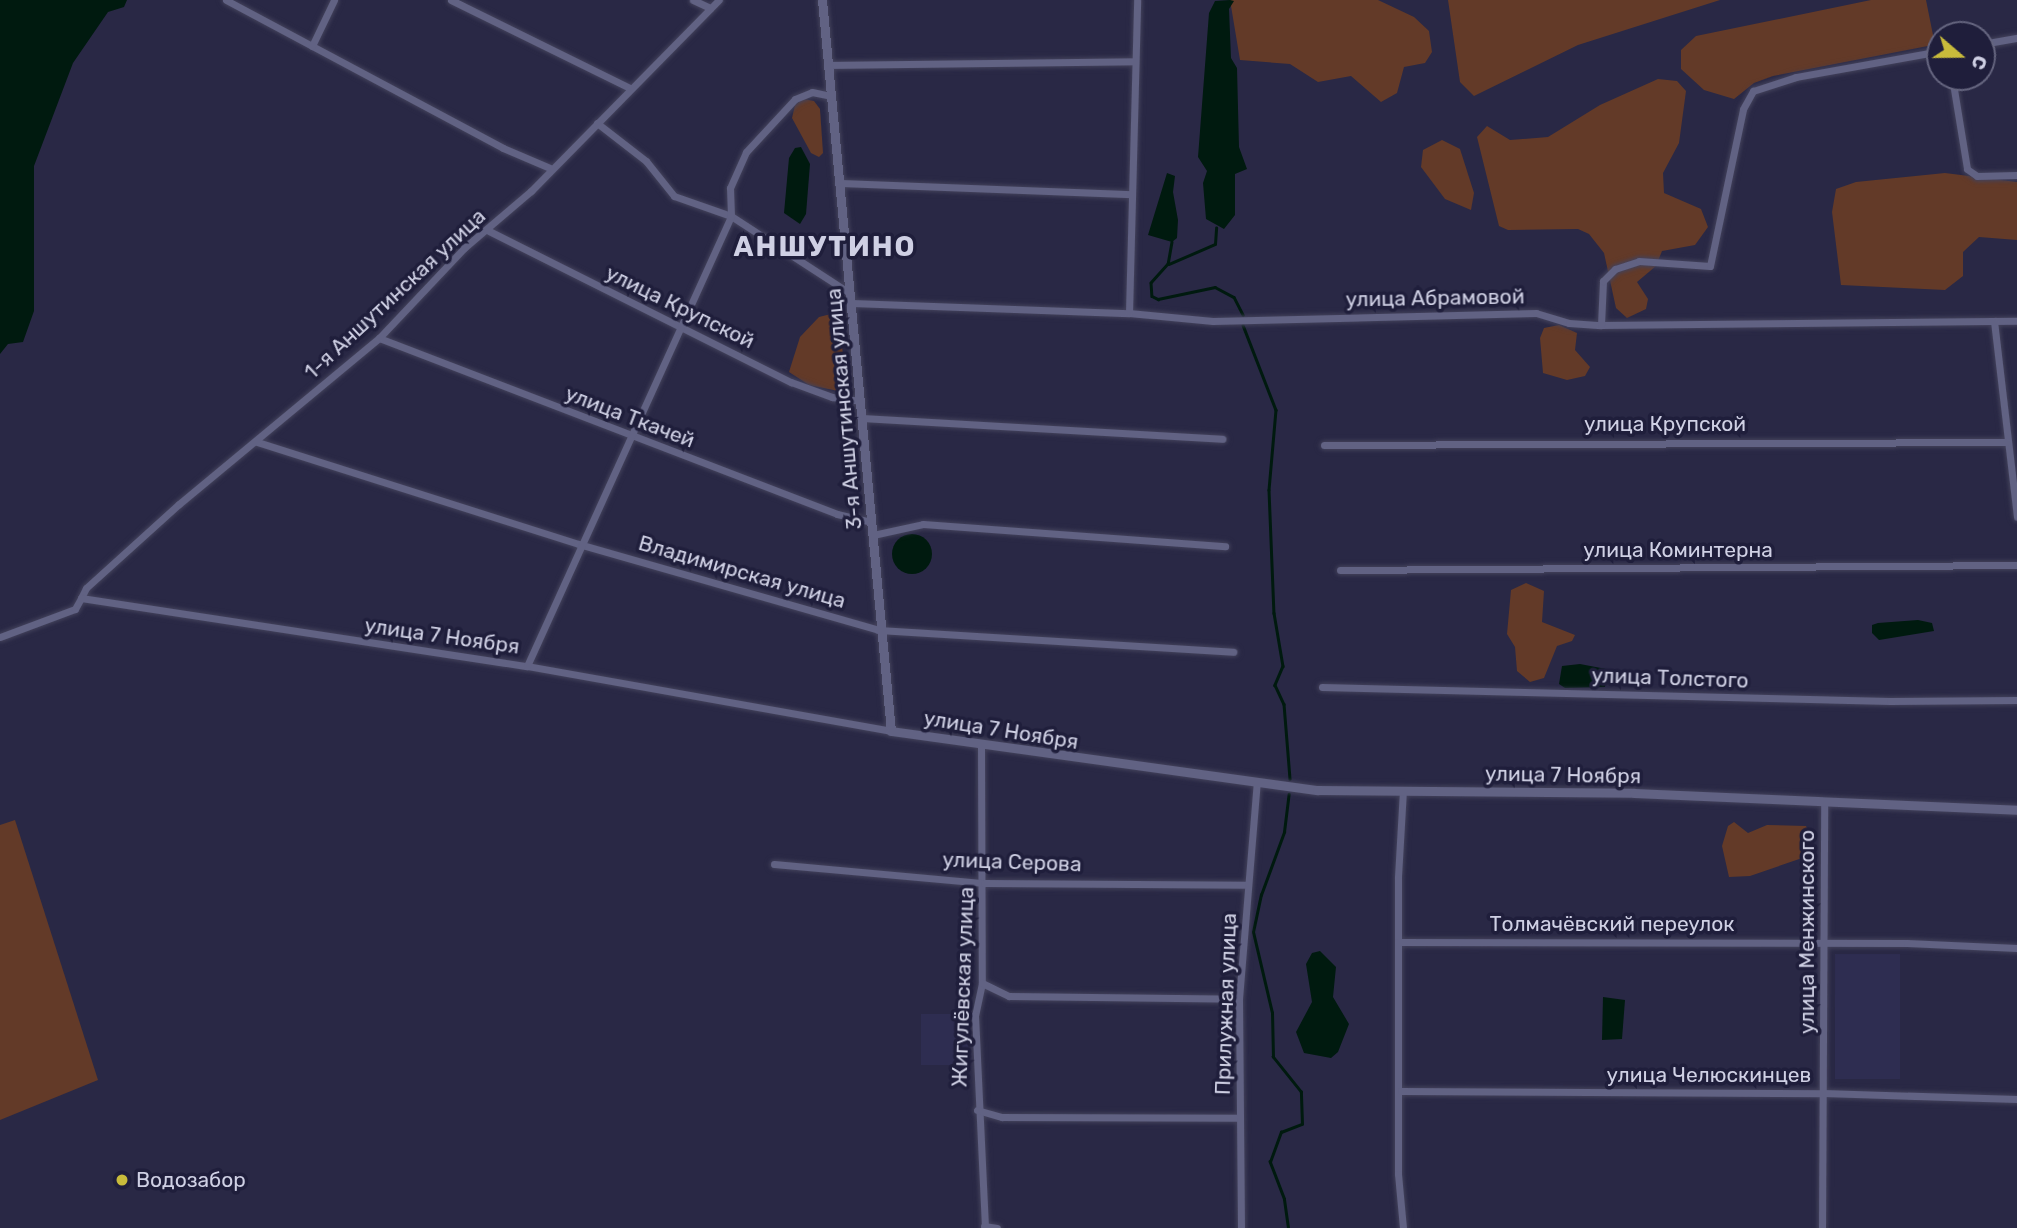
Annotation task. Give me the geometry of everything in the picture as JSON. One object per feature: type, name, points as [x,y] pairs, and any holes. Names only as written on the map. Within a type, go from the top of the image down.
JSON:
[{"type":"street","points":[[226,0],[503,148],[550,168]]},
{"type":"street","points":[[312,46],[334,0]]},
{"type":"street","points":[[451,0],[630,88]]},
{"type":"street","points":[[693,0],[710,8]]},
{"type":"street","name":"1-я Аншутинская улица","points":[[81,598],[86,588],[115,561],[379,338],[464,248],[489,231],[719,0]]},
{"type":"street","name":"3-я Аншутинская улица","points":[[822,0],[872,522],[878,629],[891,731]]},
{"type":"street","points":[[1129,313],[1129,194],[1137,0]]},
{"type":"street","points":[[1996,42],[2017,38]]},
{"type":"street","points":[[1601,325],[1603,281],[1615,269],[1639,261],[1710,266],[1743,109],[1753,91],[1796,77],[1926,54]]},
{"type":"street","points":[[828,65],[1135,61]]},
{"type":"street","points":[[1954,91],[1966,169],[1977,176],[2017,175]]},
{"type":"street","points":[[527,666],[579,544],[731,216],[728,201],[733,180],[762,131],[805,93],[831,96]]},
{"type":"street","points":[[597,123],[646,161],[674,196],[731,216],[852,299]]},
{"type":"street","points":[[838,183],[1129,194]]},
{"type":"street","name":"улица Крупской","points":[[489,231],[806,388],[860,401]]},
{"type":"street","name":"улица Абрамовой","points":[[852,299],[1129,313],[1213,321],[1536,313],[1569,323],[1601,325],[2017,321]]},
{"type":"street","points":[[1994,321],[2017,517]]},
{"type":"street","name":"улица Ткачей","points":[[379,338],[628,436],[837,514],[872,522]]},
{"type":"street","points":[[861,418],[1222,439]]},
{"type":"street","name":"Владимирская улица","points":[[257,442],[579,544],[878,629],[1233,652]]},
{"type":"street","name":"улица Крупской","points":[[1324,445],[2007,442]]},
{"type":"street","points":[[873,535],[923,524],[1224,547]]},
{"type":"street","name":"улица Коминтерна","points":[[1339,570],[2017,565]]},
{"type":"street","points":[[0,637],[75,609],[81,598]]},
{"type":"street","name":"улица 7 Ноября","points":[[81,598],[527,666],[981,746],[1317,790],[1634,793],[1824,805],[2017,810]]},
{"type":"street","name":"улица Толстого","points":[[1322,687],[1877,701],[2017,700]]},
{"type":"street","name":"Жигулёвская улица","points":[[981,746],[984,883],[982,983],[975,1015],[977,1110],[985,1227]]},
{"type":"street","name":"Прилужная улица","points":[[1241,1228],[1240,999],[1257,782]]},
{"type":"street","points":[[1403,790],[1398,942],[1401,1091],[1398,1174],[1403,1228]]},
{"type":"street","name":"улица Менжинского","points":[[1822,1228],[1824,805]]},
{"type":"street","name":"улица Серова","points":[[774,864],[984,883],[1248,885]]},
{"type":"street","name":"Толмачёвский переулок","points":[[1398,942],[1825,942],[2017,948]]},
{"type":"street","points":[[982,983],[1009,996],[1115,1001],[1240,999]]},
{"type":"street","name":"улица Челюскинцев","points":[[1401,1091],[1823,1093],[2017,1098]]},
{"type":"street","points":[[977,1110],[1002,1117],[1240,1118]]},
{"type":"street","points":[[985,1227],[997,1228]]},
{"type":"shaded area","points":[[0,0],[127,0],[124,7],[108,12],[73,63],[34,166],[34,311],[23,342],[8,344],[0,354]]},
{"type":"shaded area","points":[[1230,0],[1378,0],[1414,17],[1429,31],[1432,52],[1425,63],[1404,67],[1397,93],[1381,102],[1351,76],[1318,82],[1290,64],[1240,60]]},
{"type":"shaded area","points":[[1448,0],[1720,0],[1578,45],[1474,96],[1460,82]]},
{"type":"shaded area","points":[[1871,0],[1926,0],[1930,21],[1926,21],[1926,46],[1773,76],[1754,83],[1734,99],[1704,90],[1681,69],[1681,50],[1696,36]]},
{"type":"shaded area","points":[[1215,1],[1234,1],[1229,9],[1231,58],[1237,68],[1239,147],[1247,169],[1235,174],[1235,215],[1224,229],[1206,219],[1203,183],[1207,171],[1198,157],[1209,13]]},
{"type":"shaded area","points":[[1658,79],[1677,81],[1686,91],[1679,143],[1663,173],[1664,193],[1701,209],[1708,227],[1695,245],[1662,251],[1656,266],[1637,282],[1648,299],[1646,309],[1627,318],[1616,308],[1604,253],[1589,234],[1578,229],[1508,230],[1499,226],[1477,137],[1487,126],[1510,140],[1548,137],[1600,105]]},
{"type":"shaded area","points":[[803,99],[814,101],[820,109],[823,153],[819,157],[811,153],[792,118],[795,105]]},
{"type":"shaded area","points":[[1442,140],[1460,149],[1474,193],[1471,210],[1445,199],[1421,167],[1423,150]]},
{"type":"shaded area","points":[[801,147],[810,164],[806,214],[800,224],[784,213],[789,158],[795,148]]},
{"type":"shaded area","points":[[1167,173],[1175,176],[1173,192],[1178,220],[1177,238],[1172,242],[1148,235]]},
{"type":"shaded area","points":[[1945,173],[2017,182],[2017,240],[1979,237],[1963,252],[1963,276],[1945,290],[1841,285],[1832,212],[1836,189],[1856,182]]},
{"type":"shaded area","points":[[831,314],[838,318],[843,354],[844,387],[838,391],[809,385],[789,372],[800,337],[819,317]]},
{"type":"shaded area","points":[[1559,325],[1577,333],[1575,350],[1590,367],[1585,376],[1567,380],[1543,373],[1540,338],[1544,328]]},
{"type":"shaded area","points":[[912,534],[926,540],[932,554],[926,568],[912,574],[898,568],[892,554],[898,540]]},
{"type":"shaded area","points":[[1526,583],[1544,591],[1542,622],[1575,635],[1572,641],[1557,646],[1544,678],[1530,682],[1517,671],[1515,647],[1507,634],[1511,590]]},
{"type":"shaded area","points":[[1918,620],[1932,623],[1934,631],[1879,640],[1872,633],[1872,625],[1878,623]]},
{"type":"shaded area","points":[[1580,664],[1606,669],[1605,687],[1565,688],[1559,684],[1562,666]]},
{"type":"shaded area","points":[[15,820],[98,1080],[0,1120],[0,825]]},
{"type":"shaded area","points":[[1734,822],[1748,833],[1767,825],[1806,826],[1812,839],[1811,855],[1750,876],[1729,877],[1722,846],[1728,826]]},
{"type":"shaded area","points":[[1320,951],[1336,967],[1333,997],[1349,1024],[1338,1052],[1331,1058],[1304,1053],[1296,1032],[1312,1002],[1306,964],[1312,953]]},
{"type":"shaded area","points":[[1835,954],[1900,954],[1900,1079],[1835,1079]]},
{"type":"shaded area","points":[[1603,997],[1625,1000],[1622,1039],[1602,1040]]},
{"type":"shaded area","points":[[921,1014],[968,1014],[968,1065],[921,1065]]},
{"type":"waterway","points":[[1169,264],[1215,244],[1216,228]]},
{"type":"waterway","points":[[1172,242],[1168,264],[1151,283],[1152,296],[1158,299],[1215,287],[1234,297],[1243,315]]},
{"type":"waterway","points":[[1243,325],[1276,410],[1269,490],[1274,613],[1283,666],[1275,685],[1284,704],[1290,779]]},
{"type":"waterway","points":[[1288,1228],[1284,1199],[1270,1162],[1281,1132],[1302,1124],[1301,1092],[1273,1057],[1272,1013],[1253,932],[1261,895],[1284,832],[1289,794]]},
{"type":"place","name":"Водозабор","points":[[122,1180]]},
{"type":"district","name":"АНШУТИНО","points":[[825,247]]}]
